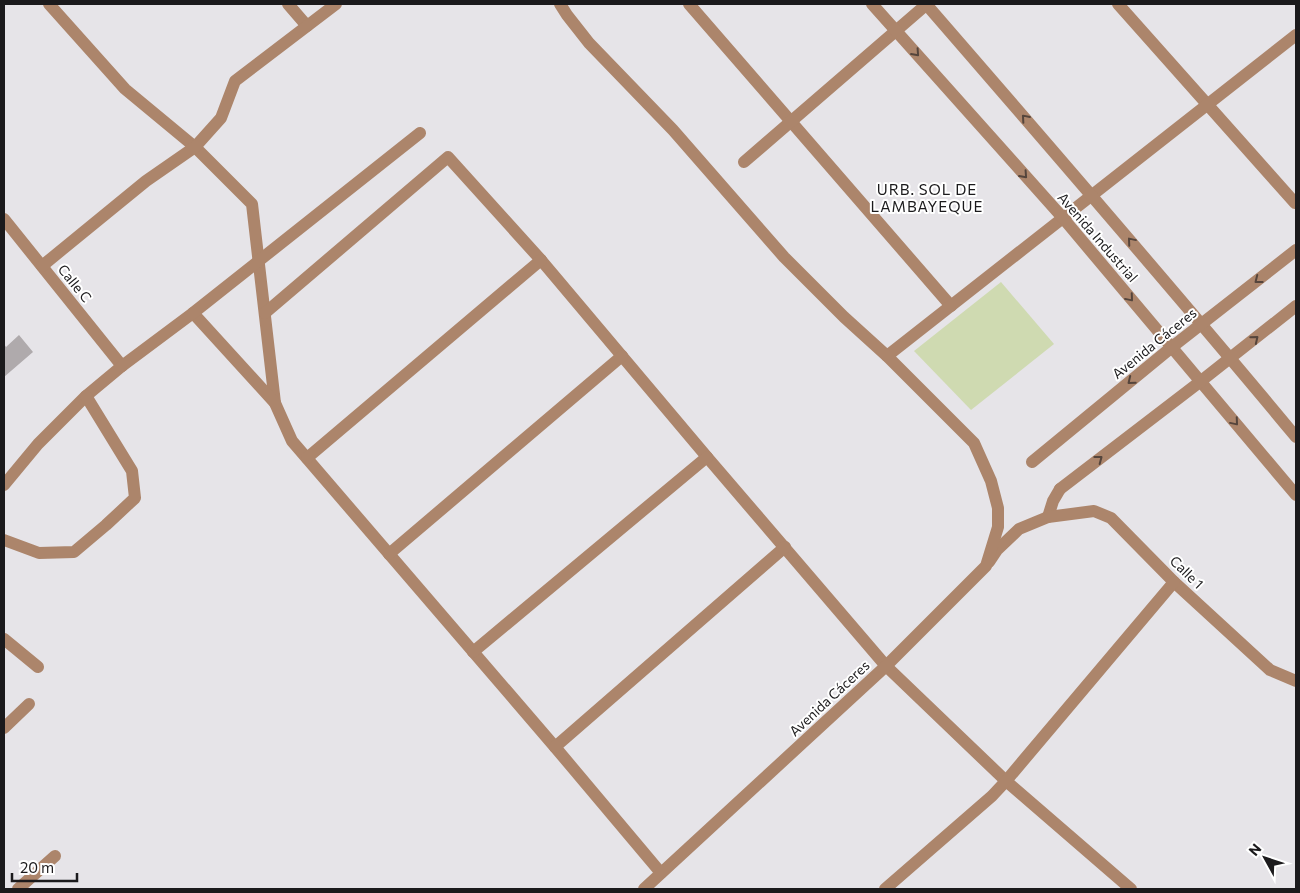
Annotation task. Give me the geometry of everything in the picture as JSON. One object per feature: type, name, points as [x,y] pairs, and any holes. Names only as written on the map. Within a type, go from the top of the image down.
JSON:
[{"type":"street","points":[[50,4],[125,89],[195,147],[252,204],[275,403],[292,441],[661,873]]},
{"type":"street","points":[[288,4],[307,26]]},
{"type":"street","points":[[42,266],[146,181],[195,147],[221,118],[235,81],[336,4]]},
{"type":"street","name":"Avenida Cáceres","points":[[560,4],[566,15],[589,43],[673,130],[784,257],[974,442],[991,481],[998,508],[998,527],[986,566],[886,666],[644,889]]},
{"type":"street","points":[[689,4],[951,306]]},
{"type":"street","name":"Avenida Industrial","points":[[872,4],[1063,218],[1296,495]]},
{"type":"street","points":[[744,162],[926,4]]},
{"type":"street","name":"Avenida Industrial","points":[[926,4],[1092,195],[1296,437]]},
{"type":"street","points":[[1124,6],[1208,105],[1295,202]]},
{"type":"street","points":[[887,356],[1296,36]]},
{"type":"street","points":[[4,485],[38,444],[86,396],[420,133]]},
{"type":"street","points":[[265,313],[448,157],[541,260],[886,666],[1006,781],[1131,889]]},
{"type":"street","name":"Calle C","points":[[4,218],[122,366]]},
{"type":"street","name":"Avenida Cáceres","points":[[1032,462],[1172,347],[1296,250]]},
{"type":"street","points":[[307,458],[541,260]]},
{"type":"street","points":[[1048,517],[1053,501],[1060,489],[1296,306]]},
{"type":"street","points":[[193,313],[275,403]]},
{"type":"street","points":[[389,554],[622,356]]},
{"type":"street","points":[[4,540],[39,553],[74,552],[135,498],[132,470],[86,396]]},
{"type":"street","points":[[473,652],[708,457]]},
{"type":"street","name":"Calle 1","points":[[986,566],[997,550],[1019,529],[1048,517],[1094,510],[1111,518],[1174,582],[1270,670],[1296,682]]},
{"type":"street","points":[[554,747],[785,547]]},
{"type":"street","points":[[885,889],[992,796],[1174,582]]},
{"type":"street","points":[[4,639],[38,667]]},
{"type":"street","points":[[4,728],[29,704]]},
{"type":"street","points":[[18,889],[55,856]]},
{"type":"green space","points":[[1001,282],[1054,344],[971,410],[914,351]]},
{"type":"building","points":[[19,335],[33,352],[4,377],[4,344],[6,347]]},
{"type":"district","name":"URB. SOL DE LAMBAYEQUE","points":[[927,198]]}]
